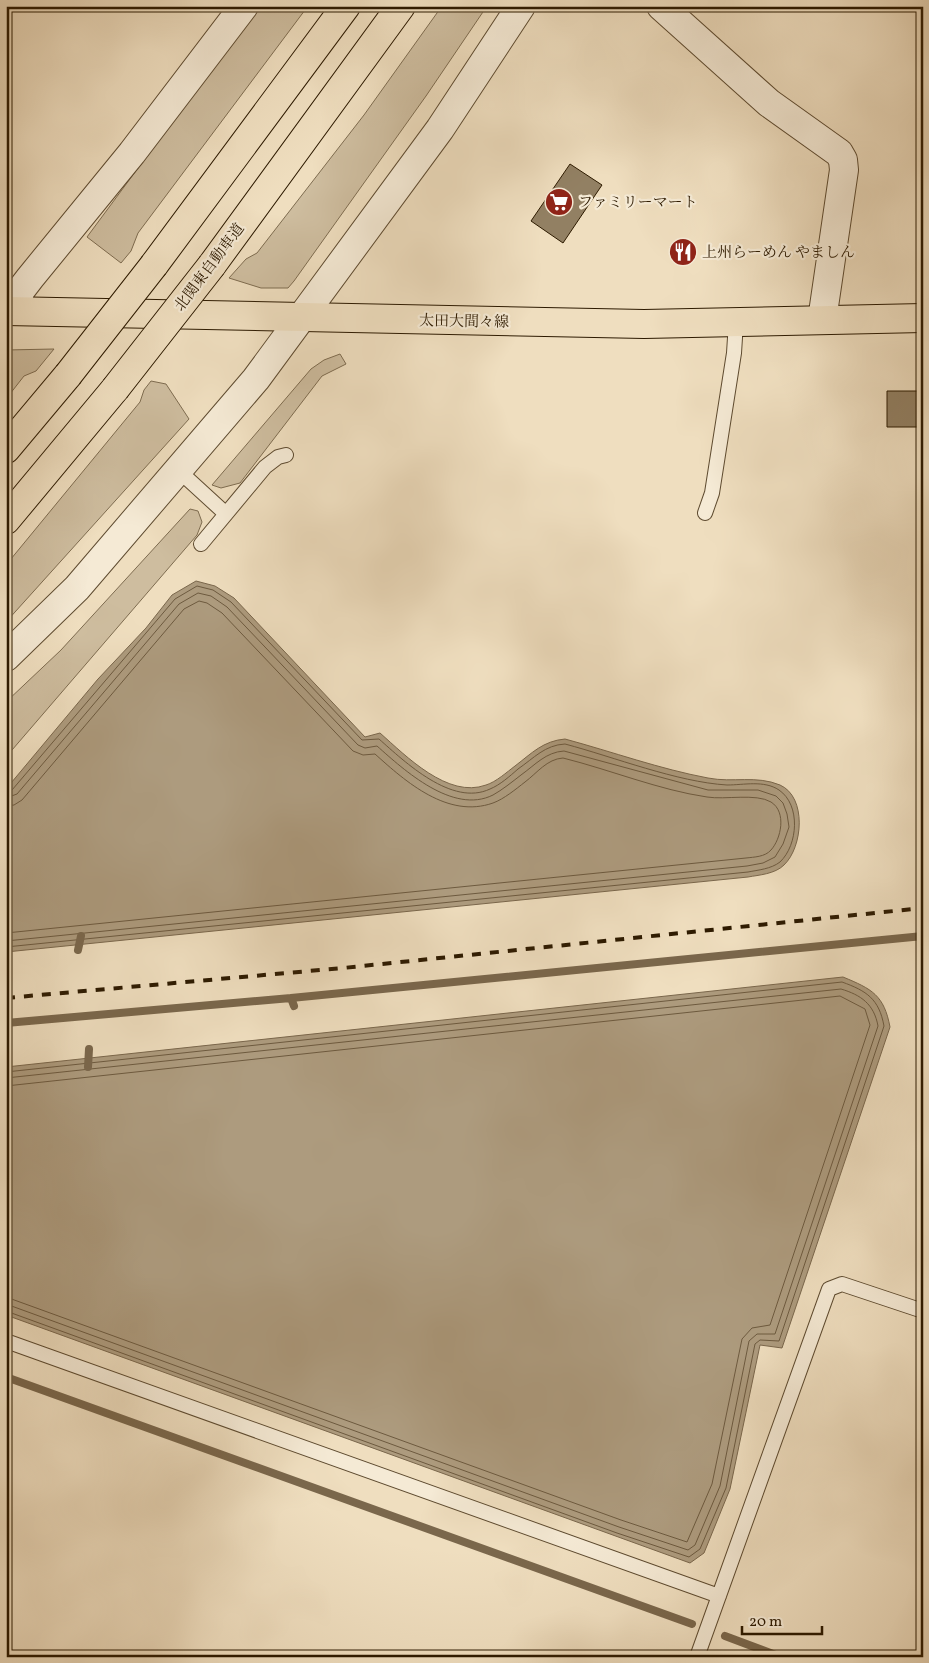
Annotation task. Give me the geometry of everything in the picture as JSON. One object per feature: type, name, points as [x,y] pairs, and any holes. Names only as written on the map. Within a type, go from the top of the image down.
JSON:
[{"type":"main road","points":[[6,449],[68,375],[154,266],[346,6]]},
{"type":"main road","name":"北関東自動車道","points":[[6,520],[115,389],[212,265],[402,6]]},
{"type":"main road","name":"太田大間々線","points":[[11,311],[644,324],[923,318]]},
{"type":"street","points":[[11,311],[20,291],[132,153],[244,6]]},
{"type":"street","points":[[6,657],[77,588],[256,379],[434,137],[521,6]]},
{"type":"street","points":[[662,6],[769,104],[840,153],[844,170],[822,320]]},
{"type":"lane","points":[[705,513],[712,493],[734,353],[736,322]]},
{"type":"lane","points":[[202,544],[265,467],[278,457],[286,455]]},
{"type":"lane","points":[[178,470],[226,514]]},
{"type":"lane","points":[[697,1657],[829,1289],[842,1284],[923,1310]]},
{"type":"lane","points":[[6,1341],[719,1596]]},
{"type":"shaded area","points":[[258,6],[308,6],[138,233],[131,251],[121,263],[87,237]]},
{"type":"shaded area","points":[[442,6],[487,6],[426,96],[294,281],[288,288],[261,288],[229,278],[246,259],[257,253],[364,115]]},
{"type":"shaded area","points":[[54,349],[36,371],[24,376],[6,399],[6,350]]},
{"type":"shaded area","points":[[340,354],[346,364],[322,376],[240,483],[221,488],[212,485],[311,369],[324,360]]},
{"type":"shaded area","points":[[151,381],[166,384],[189,419],[6,622],[6,565],[140,402],[144,390]]},
{"type":"shaded area","points":[[190,509],[198,511],[202,522],[197,535],[6,757],[6,702],[61,650]]},
{"type":"water","points":[[196,581],[215,586],[234,598],[365,737],[380,733],[428,773],[443,781],[457,786],[472,788],[486,785],[494,782],[538,748],[550,742],[565,739],[654,765],[708,778],[762,780],[780,785],[789,791],[795,800],[798,811],[798,835],[795,847],[790,857],[780,868],[767,874],[748,877],[6,952],[6,789],[98,679],[146,628],[172,595]]},
{"type":"water","points":[[843,977],[862,985],[880,1000],[890,1027],[782,1348],[760,1345],[730,1489],[704,1553],[690,1563],[6,1315],[6,1067]]},
{"type":"building","points":[[570,164],[602,185],[563,243],[531,221]]},
{"type":"building","points":[[887,391],[923,391],[923,427],[887,427]]},
{"type":"waterway","points":[[78,950],[81,936]]},
{"type":"waterway","points":[[294,1006],[291,998],[923,936]]},
{"type":"waterway","points":[[6,1023],[291,998]]},
{"type":"waterway","points":[[88,1067],[89,1049]]},
{"type":"waterway","points":[[6,1377],[692,1624]]},
{"type":"waterway","points":[[725,1636],[781,1657]]},
{"type":"railway","points":[[6,998],[343,968],[923,908]]},
{"type":"place","name":"ファミリーマート","points":[[559,202]]},
{"type":"place","name":"上州らーめん やましん","points":[[683,252]]}]
